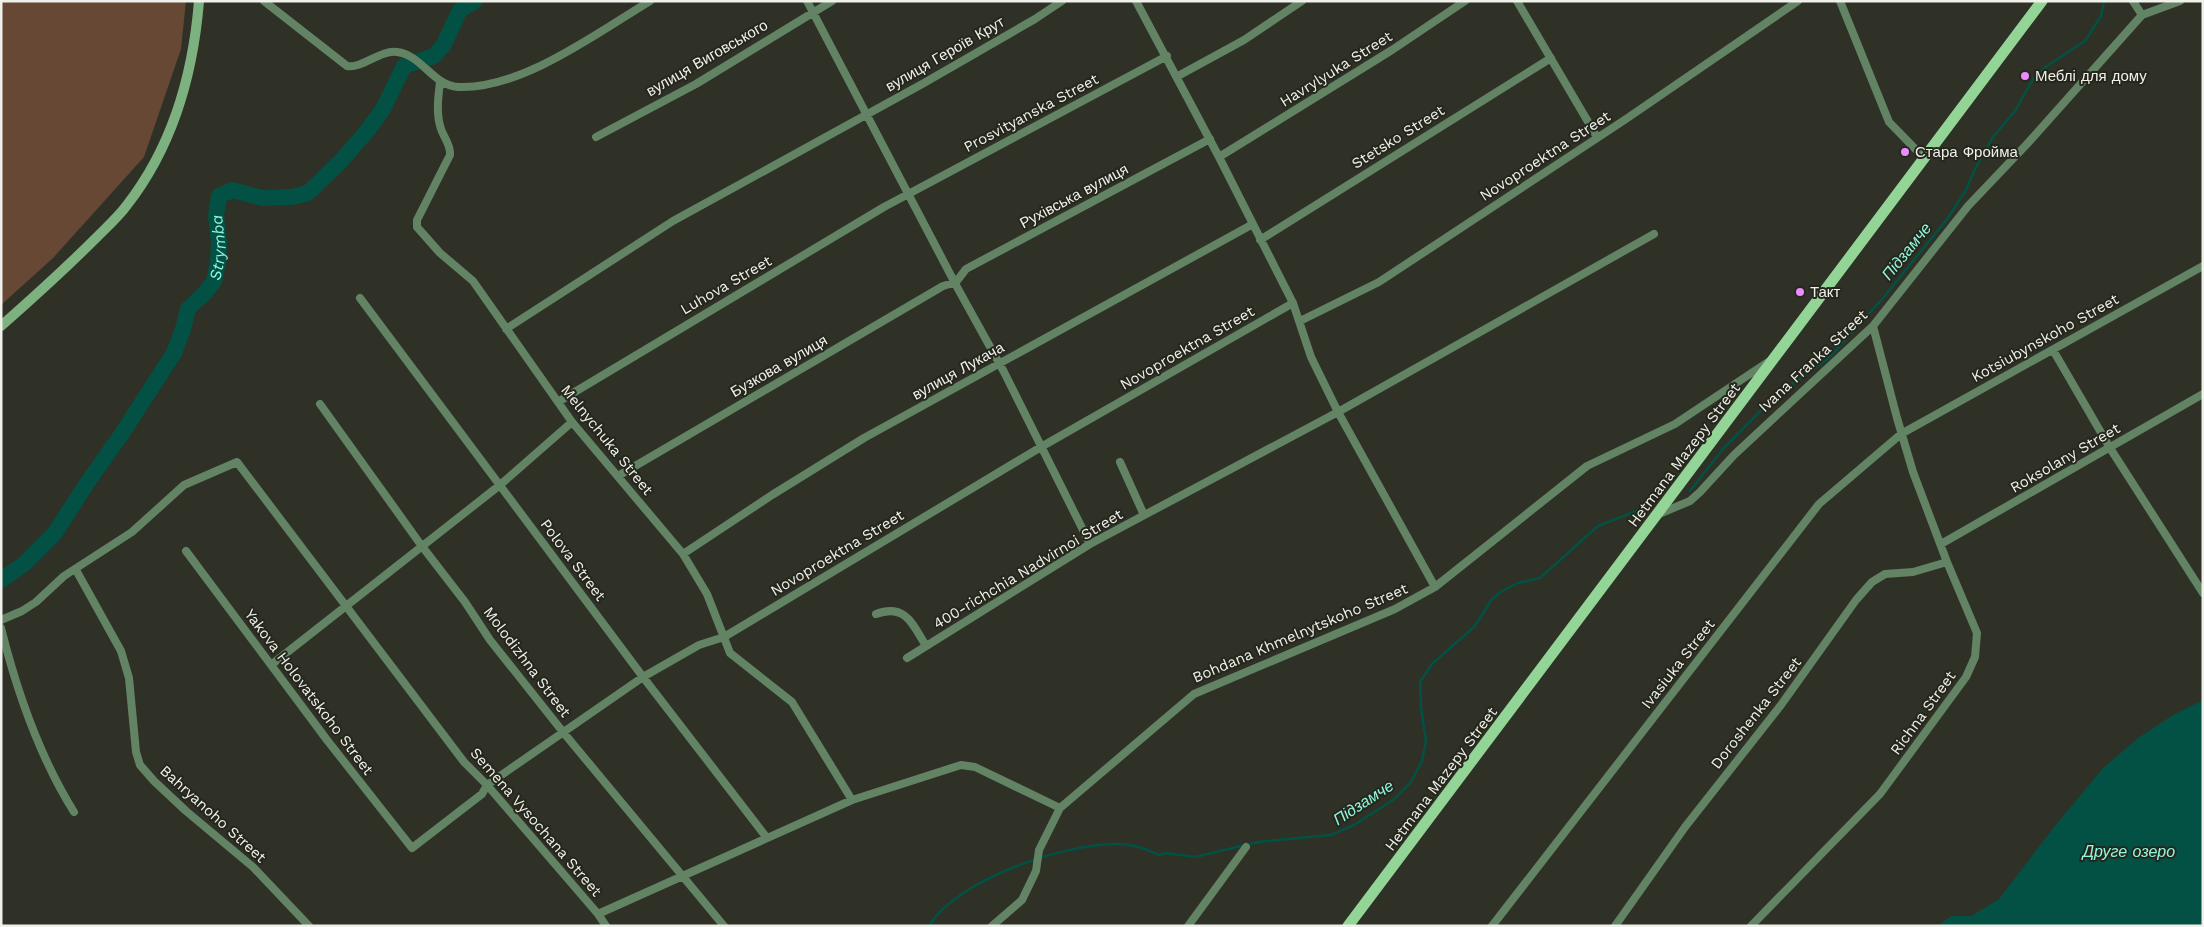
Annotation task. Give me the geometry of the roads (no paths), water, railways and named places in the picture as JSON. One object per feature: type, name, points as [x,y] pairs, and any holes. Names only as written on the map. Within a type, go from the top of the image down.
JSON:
[{"type":"main road","points":[[1,326],[86,248],[126,207],[147,176],[177,114],[189,74],[197,27],[199,1]]},
{"type":"main road","name":"Hetmana Mazepy Street","points":[[1348,926],[1778,356],[2042,1]]},
{"type":"street","points":[[264,1],[347,66],[354,67],[391,52],[398,52],[417,61],[440,82],[457,87],[503,81],[545,63],[650,1]]},
{"type":"street","points":[[807,1],[908,195],[956,282],[1090,544]]},
{"type":"street","name":"вулиця Виговського","points":[[596,137],[696,84],[832,1]]},
{"type":"street","name":"вулиця Героїв Крут","points":[[506,329],[674,221],[1036,19],[1062,1]]},
{"type":"street","points":[[1136,1],[1178,76],[1293,303],[1311,357],[1338,412],[1435,587]]},
{"type":"street","points":[[1178,76],[1244,40],[1302,1]]},
{"type":"street","name":"Havrylyuka Street","points":[[1219,156],[1392,50],[1465,1]]},
{"type":"street","points":[[1517,1],[1597,137]]},
{"type":"street","name":"Novoproektna Street","points":[[1300,321],[1380,282],[1798,1]]},
{"type":"street","points":[[1840,1],[1889,122],[1924,159]]},
{"type":"street","points":[[2133,1],[2142,15]]},
{"type":"street","name":"Ivana Franka Street","points":[[1659,514],[1684,504],[1700,492],[1734,455],[1873,326],[1968,206],[2028,144],[2142,15],[2180,1]]},
{"type":"street","name":"Prosvityanska Street","points":[[908,195],[1167,56]]},
{"type":"street","name":"Stetsko Street","points":[[1260,240],[1551,58]]},
{"type":"street","name":"Melnychuka Street","points":[[440,82],[438,108],[441,129],[450,149],[450,155],[417,220],[417,227],[440,253],[472,281],[572,422],[683,554],[707,594],[730,653],[796,706],[852,800]]},
{"type":"street","name":"Рухівська вулиця","points":[[956,282],[966,269],[1210,139]]},
{"type":"street","name":"Luhova Street","points":[[558,402],[673,332],[908,195]]},
{"type":"street","name":"вулиця Лукача","points":[[683,554],[772,495],[864,438],[1253,224]]},
{"type":"street","points":[[1338,412],[1654,234]]},
{"type":"street","name":"Kotsiubynskoho Street","points":[[1901,434],[2203,266]]},
{"type":"street","name":"Бузкова вулиця","points":[[618,476],[943,286],[956,282]]},
{"type":"street","name":"Polova Street","points":[[360,298],[643,677],[767,838]]},
{"type":"street","name":"Novoproektna Street","points":[[412,848],[482,794],[487,784],[643,677],[699,645],[724,637],[1041,447],[1293,303]]},
{"type":"street","name":"Richna Street","points":[[1751,926],[1880,794],[1966,678],[1975,657],[1977,633],[1947,562],[1913,472],[1901,434],[1873,326]]},
{"type":"street","points":[[2053,350],[2110,448],[2203,593]]},
{"type":"street","name":"Bohdana Khmelnytskoho Street","points":[[992,926],[1022,900],[1036,871],[1039,850],[1060,808],[1194,694],[1395,609],[1435,587],[1587,466],[1675,424],[1778,356]]},
{"type":"street","name":"Roksolany Street","points":[[1940,544],[2203,394]]},
{"type":"street","name":"Molodizhna Street","points":[[320,404],[490,640],[563,732],[724,926]]},
{"type":"street","name":"400-richchia Nadvirnoi Street","points":[[907,658],[1090,544],[1338,412]]},
{"type":"street","points":[[271,665],[421,545],[500,485],[572,422]]},
{"type":"street","name":"Ivasiuka Street","points":[[1492,926],[1819,504],[1901,434]]},
{"type":"street","name":"Semena Vysochana Street","points":[[76,570],[87,560],[108,549],[132,532],[184,485],[237,462],[464,762],[487,784],[598,914],[852,800],[961,765],[975,767],[1060,808]]},
{"type":"street","name":"400-richchia Nadvirnoi Street","points":[[1120,462],[1144,515]]},
{"type":"street","name":"Yakova Holovatskoho Street","points":[[186,551],[412,848]]},
{"type":"street","name":"Doroshenka Street","points":[[1615,926],[1686,827],[1776,712],[1856,600],[1872,582],[1885,574],[1913,572],[1947,562]]},
{"type":"street","points":[[1,620],[22,611],[36,602],[58,581],[76,570]]},
{"type":"street","name":"Bahryanoho Street","points":[[76,570],[121,651],[129,678],[136,752],[140,764],[154,781],[186,811],[253,867],[309,926]]},
{"type":"street","name":"400-richchia Nadvirnoi Street","points":[[876,614],[892,611],[904,614],[926,646]]},
{"type":"street","points":[[1,628],[20,697],[40,748],[74,812]]},
{"type":"street","points":[[1188,926],[1246,847]]},
{"type":"street","points":[[598,914],[606,926]]},
{"type":"water","name":"Друге озеро","points":[[2203,700],[2203,926],[1937,926],[1951,916],[1971,916],[1999,899],[2054,827],[2103,768],[2138,738],[2173,715]]},
{"type":"waterway","name":"Strymba","points":[[1,580],[24,564],[55,533],[174,353],[188,309],[205,293],[214,281],[218,262],[219,243],[216,216],[219,196],[232,190],[263,198],[292,197],[308,193],[341,161],[367,131],[383,109],[404,66],[434,56],[443,46],[460,10],[475,1]]},
{"type":"waterway","name":"Підзамче","points":[[1690,491],[1723,449],[1773,398],[1830,357],[1883,298],[1948,218],[1966,190],[1975,169],[1993,137],[2015,111],[2033,79],[2047,66],[2085,41],[2101,16],[2104,1]]},
{"type":"waterway","name":"Підзамче","points":[[929,926],[943,909],[986,880],[1012,868],[1067,851],[1092,846],[1126,844],[1137,846],[1159,855],[1166,853],[1195,857],[1258,842],[1331,835],[1354,825],[1393,800],[1411,782],[1422,761],[1426,741],[1421,708],[1420,682],[1432,664],[1475,626],[1492,599],[1502,591],[1518,583],[1540,578],[1598,526],[1644,508]]},
{"type":"place","name":"Меблі для дому","points":[[2025,76]]},
{"type":"place","name":"Стара Фройма","points":[[1905,152]]},
{"type":"place","name":"Такт","points":[[1800,292]]}]
